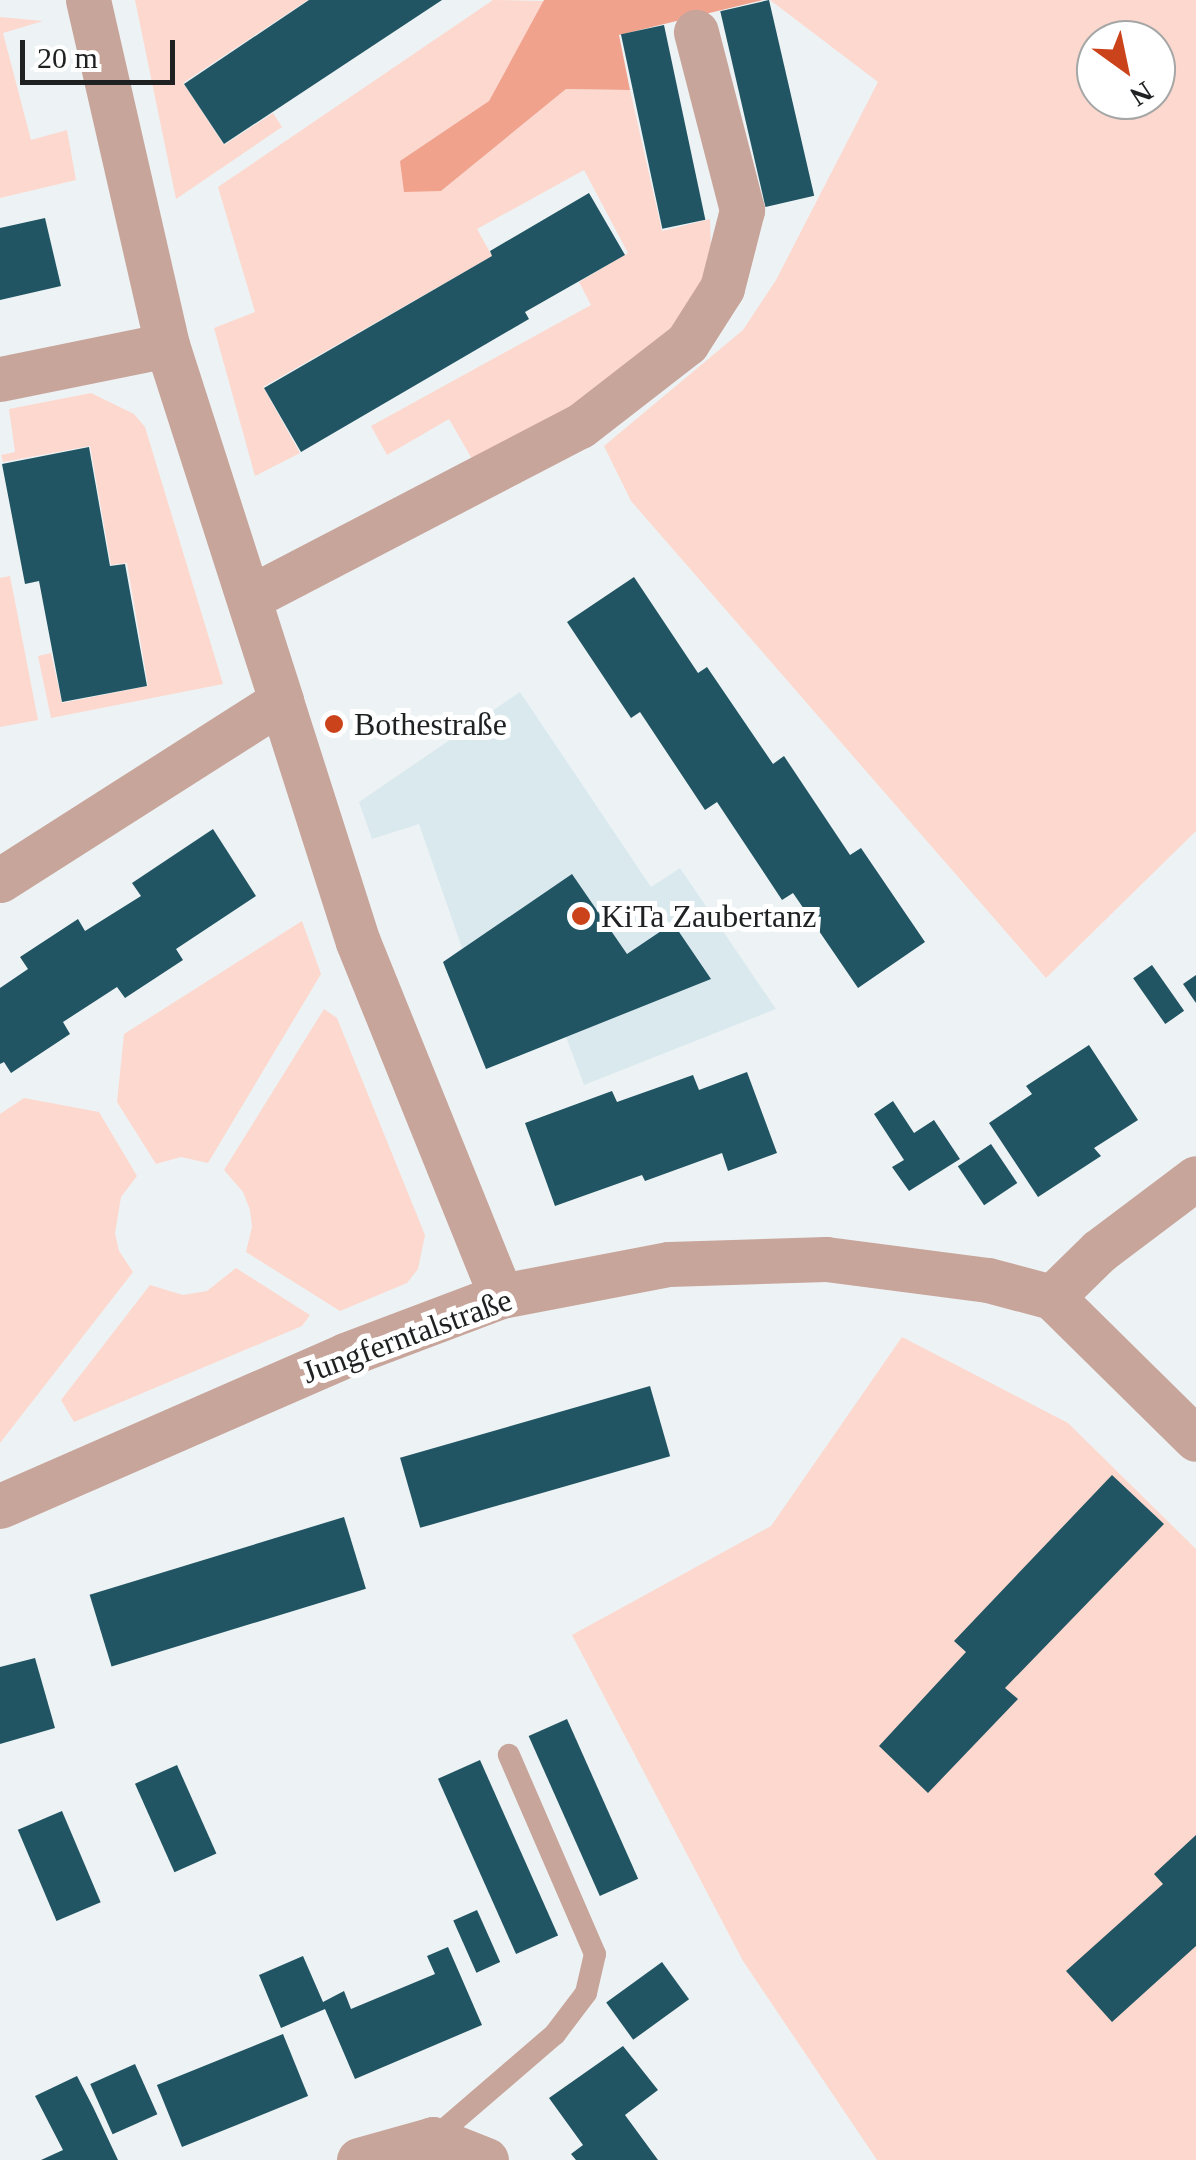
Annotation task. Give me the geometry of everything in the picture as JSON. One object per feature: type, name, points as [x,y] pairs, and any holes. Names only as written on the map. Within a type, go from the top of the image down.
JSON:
[{"type":"street","points":[[88,0],[168,344],[280,701],[358,942],[501,1296]]},
{"type":"street","points":[[248,598],[580,426],[688,342],[722,288],[742,210],[696,32]]},
{"type":"street","points":[[0,379],[168,344]]},
{"type":"street","points":[[0,880],[280,701]]},
{"type":"street","points":[[1196,1178],[1099,1251],[1052,1296],[1196,1439]]},
{"type":"street","name":"Jungferntalstraße","points":[[0,1506],[345,1356],[501,1296],[669,1264],[826,1259],[988,1280],[1052,1296]]},
{"type":"street","points":[[359,2160],[433,2139],[486,2160]]},
{"type":"lane","points":[[433,2139],[555,2034],[586,1992],[595,1954],[509,1755]]},
{"type":"shaded area","points":[[135,0],[308,0],[183,83],[224,145],[273,113],[282,127],[176,199]]},
{"type":"shaded area","points":[[493,0],[544,1],[489,101],[400,161],[441,191],[566,89],[630,90],[662,231],[710,219],[711,252],[692,310],[634,373],[472,459],[449,419],[387,455],[371,426],[591,305],[579,282],[628,253],[584,170],[477,229],[492,256],[263,387],[300,453],[255,476],[214,328],[255,312],[218,187]]},
{"type":"shaded area","points":[[544,0],[763,0],[619,35],[630,90],[566,89],[441,191],[404,192],[400,161],[489,101]]},
{"type":"shaded area","points":[[770,0],[1196,0],[1196,831],[1046,978],[631,501],[604,446],[743,330],[776,280],[878,82]]},
{"type":"shaded area","points":[[0,17],[43,21],[3,33],[31,140],[67,130],[76,180],[0,198]]},
{"type":"shaded area","points":[[91,393],[134,414],[145,427],[223,684],[51,718],[38,656],[51,653],[62,703],[148,686],[127,563],[111,565],[90,446],[3,462],[1,455],[15,452],[9,409]]},
{"type":"shaded area","points":[[10,576],[38,720],[0,727],[0,578]]},
{"type":"shaded area","name":"KiTa Zaubertanz","points":[[520,692],[651,887],[680,868],[776,1009],[584,1085],[566,1037],[486,1069],[443,962],[462,948],[419,824],[372,839],[359,802]]},
{"type":"shaded area","points":[[302,921],[321,974],[208,1163],[181,1157],[156,1164],[117,1102],[124,1034]]},
{"type":"shaded area","points":[[324,1009],[337,1018],[425,1235],[418,1269],[407,1283],[340,1311],[246,1252],[252,1227],[250,1210],[243,1192],[224,1170]]},
{"type":"shaded area","points":[[24,1098],[99,1112],[137,1176],[121,1197],[115,1233],[119,1251],[133,1272],[0,1443],[0,1114]]},
{"type":"shaded area","points":[[236,1268],[310,1315],[302,1326],[74,1422],[61,1400],[150,1285],[183,1295],[207,1291]]},
{"type":"shaded area","points":[[902,1337],[1068,1423],[1196,1549],[1196,2160],[877,2160],[743,1961],[572,1635],[771,1526]]},
{"type":"building","points":[[309,0],[442,0],[224,144],[184,84]]},
{"type":"building","points":[[769,0],[814,196],[765,207],[720,11]]},
{"type":"building","points":[[664,25],[705,220],[662,229],[621,34]]},
{"type":"building","points":[[589,193],[625,255],[525,312],[529,319],[301,452],[264,388],[492,256],[490,251]]},
{"type":"building","points":[[45,218],[61,286],[0,300],[0,228]]},
{"type":"building","points":[[89,447],[110,566],[125,564],[147,686],[62,702],[39,581],[25,584],[2,464]]},
{"type":"building","points":[[634,577],[698,673],[707,667],[773,764],[784,756],[850,855],[861,848],[925,942],[858,988],[793,893],[782,900],[717,802],[705,810],[640,712],[631,718],[567,622]]},
{"type":"building","points":[[213,829],[256,896],[176,949],[183,960],[125,998],[117,987],[63,1022],[70,1034],[11,1073],[4,1062],[0,1064],[0,988],[28,969],[20,957],[78,919],[85,931],[141,896],[132,883]]},
{"type":"building","points":[[572,874],[627,954],[673,923],[711,979],[486,1069],[443,962]]},
{"type":"building","points":[[1152,965],[1184,1011],[1165,1024],[1133,978]]},
{"type":"building","points":[[1196,975],[1196,1003],[1183,984]]},
{"type":"building","points":[[1089,1045],[1138,1120],[1094,1148],[1101,1156],[1038,1197],[989,1123],[1032,1094],[1026,1086]]},
{"type":"building","points":[[747,1072],[777,1153],[728,1171],[722,1153],[645,1181],[642,1175],[555,1206],[525,1123],[612,1091],[617,1102],[693,1075],[699,1090]]},
{"type":"building","points":[[893,1101],[914,1133],[934,1120],[960,1159],[909,1191],[892,1167],[904,1160],[874,1114]]},
{"type":"building","points":[[991,1144],[1017,1183],[984,1205],[958,1166]]},
{"type":"building","points":[[650,1386],[670,1456],[420,1528],[400,1458]]},
{"type":"building","points":[[1112,1475],[1164,1524],[1005,1688],[1018,1699],[928,1793],[879,1746],[966,1652],[954,1641]]},
{"type":"building","points":[[344,1517],[366,1589],[112,1666],[90,1595]]},
{"type":"building","points":[[35,1658],[55,1728],[0,1744],[0,1667]]},
{"type":"building","points":[[567,1719],[638,1879],[600,1896],[529,1736]]},
{"type":"building","points":[[480,1760],[558,1935],[516,1954],[438,1779]]},
{"type":"building","points":[[177,1765],[216,1854],[174,1872],[135,1784]]},
{"type":"building","points":[[62,1811],[101,1902],[56,1921],[18,1830]]},
{"type":"building","points":[[1196,1835],[1196,1946],[1112,2022],[1066,1971],[1163,1884],[1154,1874]]},
{"type":"building","points":[[477,1910],[500,1962],[476,1973],[453,1921]]},
{"type":"building","points":[[448,1947],[482,2025],[355,2079],[325,2009],[281,2028],[259,1975],[303,1956],[323,2002],[344,1991],[351,2009],[435,1974],[427,1956]]},
{"type":"building","points":[[662,1962],[689,1999],[633,2040],[606,2003]]},
{"type":"building","points":[[283,2034],[308,2096],[182,2147],[157,2085]]},
{"type":"building","points":[[623,2046],[658,2090],[625,2115],[658,2160],[576,2160],[571,2154],[583,2145],[549,2098]]},
{"type":"building","points":[[135,2064],[157,2114],[113,2134],[90,2084]]},
{"type":"building","points":[[77,2076],[118,2160],[41,2160],[63,2150],[35,2096]]},
{"type":"place","name":"Bothestraße","points":[[334,724]]},
{"type":"place","name":"KiTa Zaubertanz","points":[[581,916]]}]
